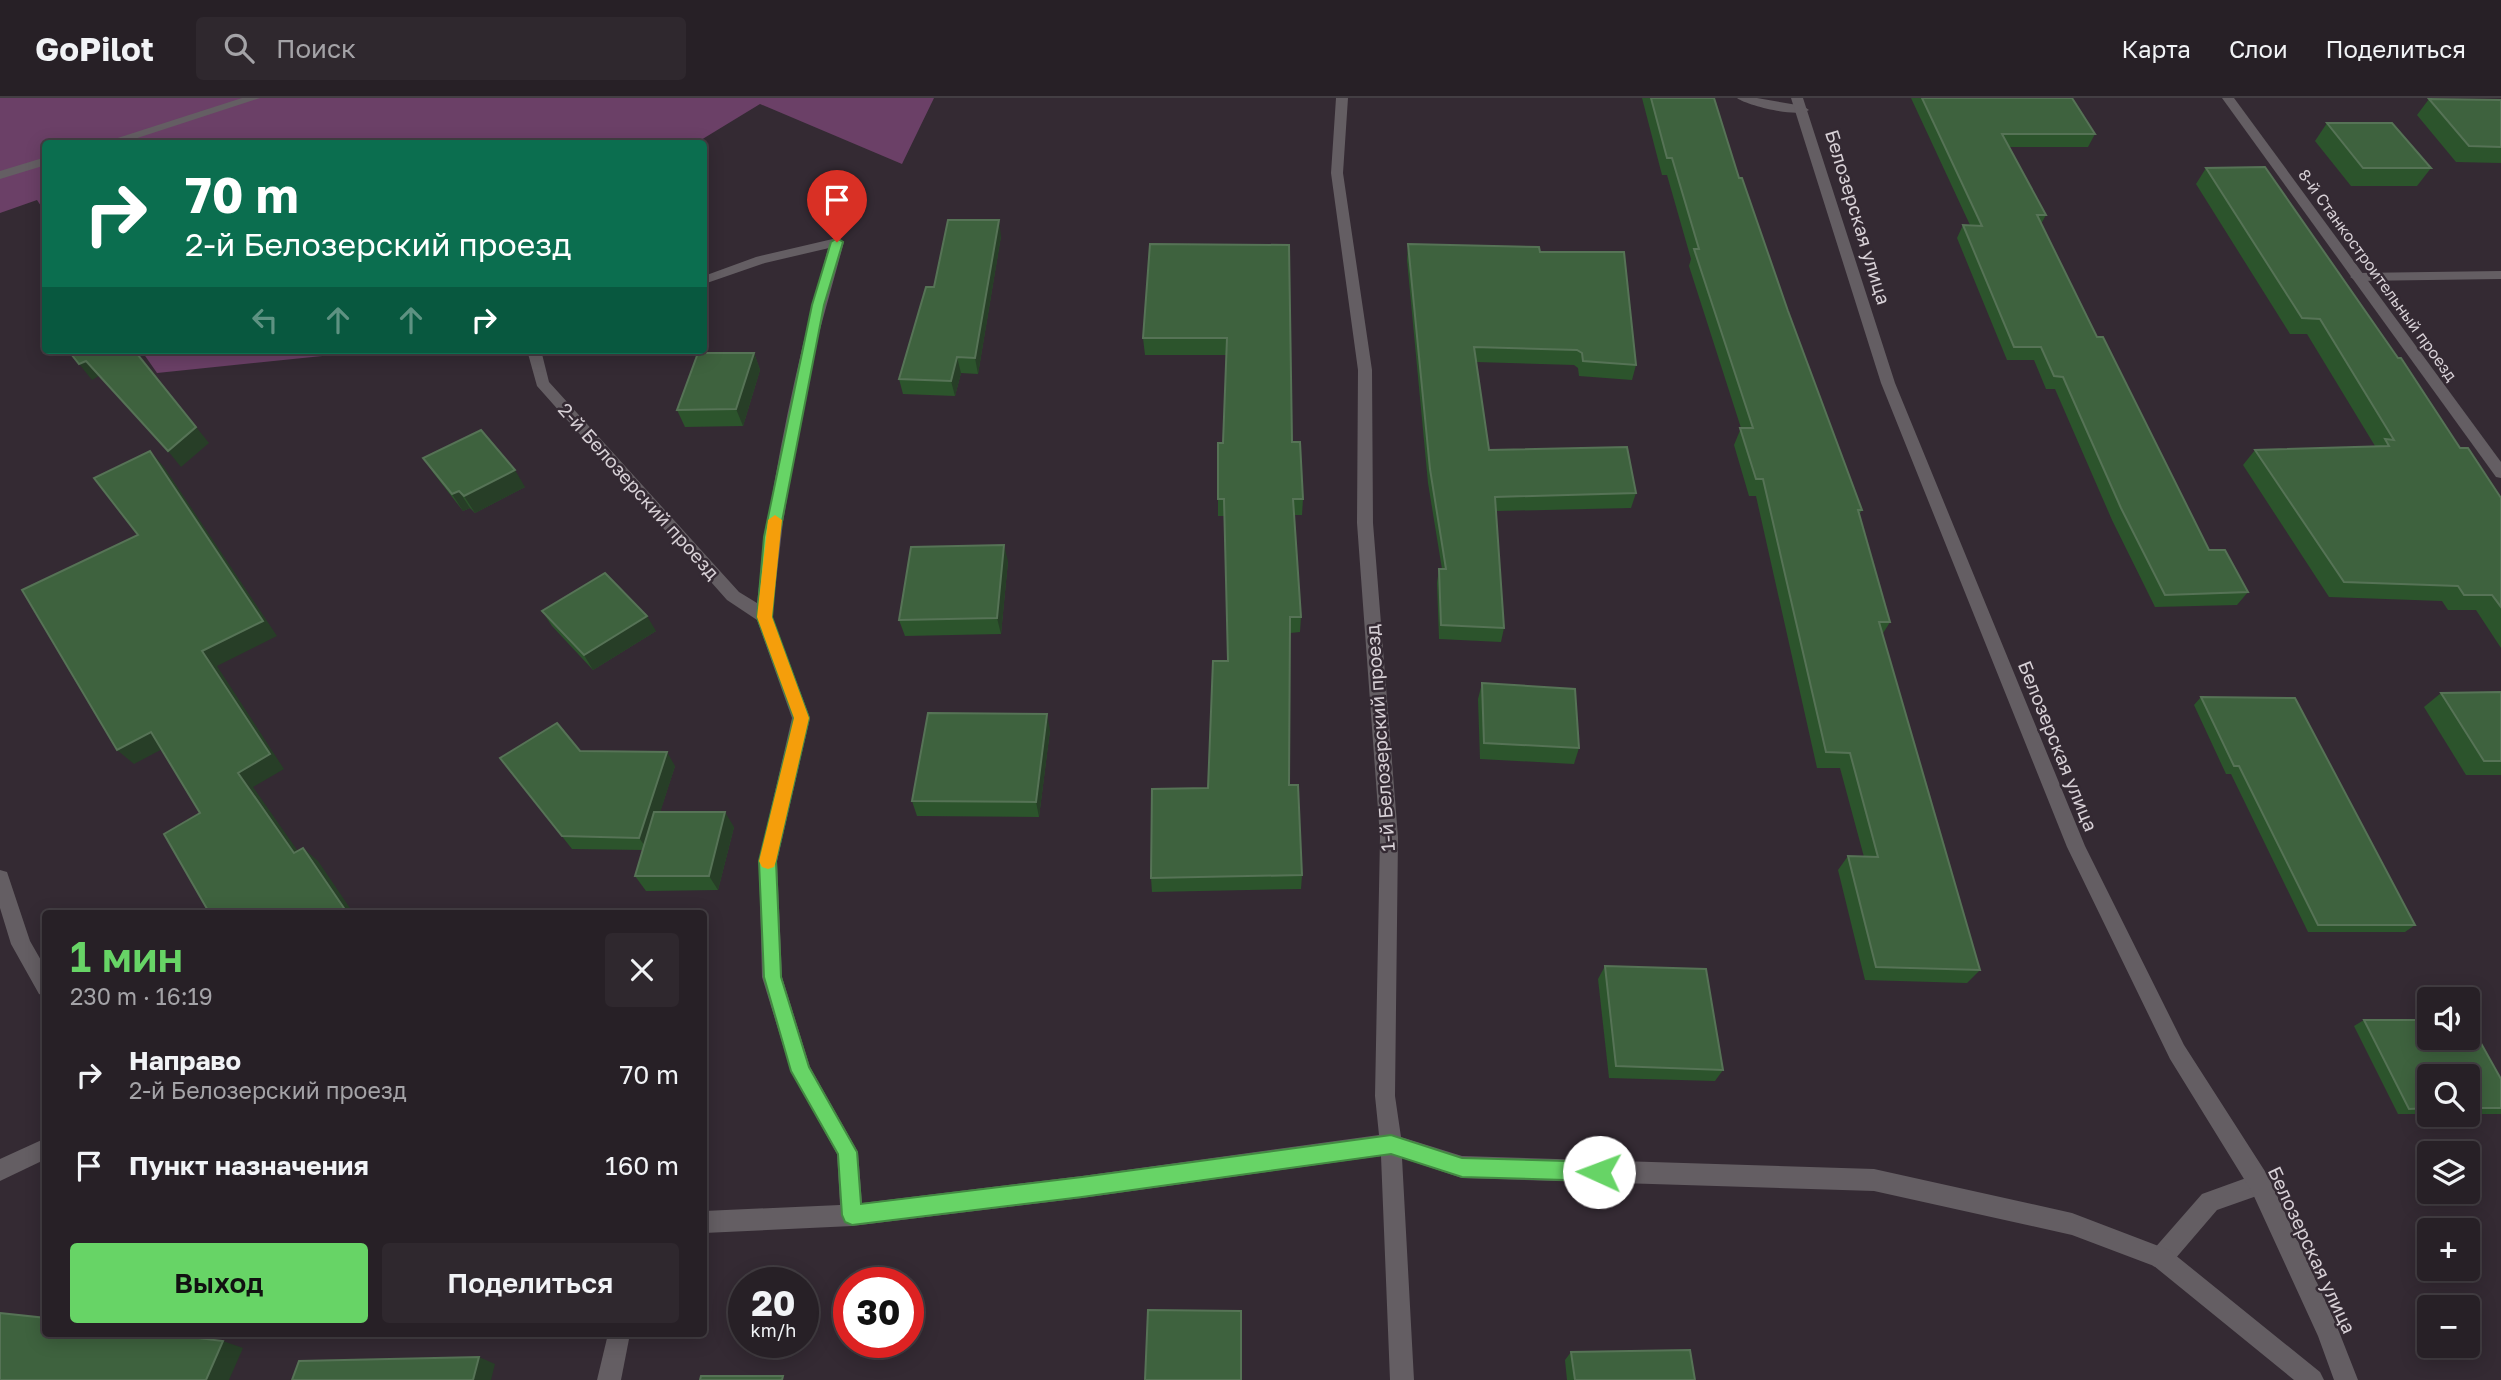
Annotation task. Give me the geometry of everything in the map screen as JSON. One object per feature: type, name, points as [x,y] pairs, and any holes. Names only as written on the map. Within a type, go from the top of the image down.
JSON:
[{"type":"street","points":[[118,140],[254,98]]},
{"type":"street","name":"1-й Белозерский проезд","points":[[1342,98],[1337,173],[1364,370],[1365,523],[1390,837],[1385,1096],[1391,1144],[1402,1380]]},
{"type":"street","points":[[1743,98],[1779,107],[1800,104]]},
{"type":"street","name":"8-й Станкостроительный проезд","points":[[2228,98],[2501,473]]},
{"type":"street","name":"Белозерская улица","points":[[1800,104],[1888,383],[2076,847],[2177,1052],[2260,1184],[2328,1332],[2346,1380]]},
{"type":"street","points":[[0,175],[42,163]]},
{"type":"street","points":[[707,279],[761,260],[837,242],[818,305],[774,523],[764,617],[802,718],[768,861],[772,977],[801,1071],[847,1152],[852,1215]]},
{"type":"street","points":[[2357,277],[2501,275]]},
{"type":"street","name":"2-й Белозерский проезд","points":[[535,354],[542,383],[733,596],[764,617]]},
{"type":"street","points":[[0,878],[21,944],[42,981]]},
{"type":"street","points":[[707,1222],[852,1215],[1082,1187],[1391,1144],[1462,1167],[1874,1180],[2072,1224],[2161,1258],[2312,1380]]},
{"type":"street","points":[[0,1170],[42,1150]]},
{"type":"street","points":[[2161,1258],[2210,1202],[2260,1184]]},
{"type":"street","points":[[609,1380],[618,1337]]},
{"type":"shaded area","points":[[0,98],[934,98],[902,164],[760,104],[701,140],[42,140],[42,208],[37,200],[0,213]]},
{"type":"shaded area","points":[[144,354],[342,354],[157,373]]},
{"type":"building","points":[[1651,98],[1714,98],[1739,178],[1742,178],[1862,510],[1858,510],[1890,622],[1879,622],[1980,970],[1876,967],[1848,856],[1878,857],[1850,753],[1826,752],[1763,479],[1756,479],[1740,428],[1753,428],[1694,249],[1699,249],[1672,158],[1667,158]]},
{"type":"building","points":[[1922,98],[2072,98],[2095,134],[2002,134],[2046,215],[2037,215],[2097,337],[2103,337],[2209,550],[2225,550],[2248,592],[2165,595],[2121,508],[2063,377],[2054,376],[2041,347],[2014,347],[1963,225],[1982,226]]},
{"type":"building","points":[[2429,99],[2501,100],[2501,147],[2469,146]]},
{"type":"building","points":[[2327,123],[2392,123],[2431,168],[2363,168]]},
{"type":"building","points":[[2265,167],[2398,358],[2401,358],[2460,448],[2468,448],[2501,498],[2501,607],[2492,595],[2464,595],[2458,586],[2344,582],[2255,450],[2389,446],[2385,439],[2394,440],[2320,319],[2302,318],[2206,168]]},
{"type":"building","points":[[948,220],[999,220],[975,358],[957,357],[951,381],[899,379],[926,287],[934,287]]},
{"type":"building","points":[[1150,244],[1289,245],[1292,442],[1300,442],[1303,499],[1293,499],[1301,617],[1290,617],[1289,785],[1298,785],[1302,875],[1151,878],[1152,789],[1208,788],[1213,661],[1228,661],[1224,499],[1218,499],[1218,443],[1223,443],[1227,338],[1143,338]]},
{"type":"building","points":[[1408,244],[1539,247],[1540,252],[1624,252],[1636,365],[1583,361],[1582,353],[1577,350],[1474,347],[1489,450],[1627,447],[1636,493],[1495,497],[1504,628],[1441,625],[1439,569],[1446,569],[1430,469]]},
{"type":"building","points":[[754,353],[736,409],[677,410],[698,354]]},
{"type":"building","points":[[71,354],[137,354],[196,427],[168,451],[86,361],[79,364]]},
{"type":"building","points":[[481,430],[515,470],[464,496],[459,491],[452,494],[423,458]]},
{"type":"building","points":[[150,451],[263,621],[202,651],[270,754],[238,773],[294,853],[303,848],[345,910],[208,910],[164,834],[200,813],[151,732],[117,750],[22,590],[138,535],[94,478]]},
{"type":"building","points":[[1004,545],[997,618],[899,620],[911,547]]},
{"type":"building","points":[[605,573],[647,616],[584,655],[542,611]]},
{"type":"building","points":[[1482,683],[1575,689],[1579,748],[1484,743]]},
{"type":"building","points":[[2501,692],[2501,761],[2484,761],[2441,693]]},
{"type":"building","points":[[2201,697],[2295,698],[2415,925],[2318,925],[2239,766],[2234,766]]},
{"type":"building","points":[[928,713],[1047,714],[1036,802],[912,801]]},
{"type":"building","points":[[557,723],[580,751],[667,752],[639,838],[562,836],[500,758]]},
{"type":"building","points":[[654,812],[725,812],[709,876],[635,876]]},
{"type":"building","points":[[1605,966],[1706,969],[1723,1070],[1616,1066]]},
{"type":"building","points":[[2364,1020],[2417,1020],[2417,1050],[2480,1050],[2480,1041],[2501,1079],[2501,1108],[2480,1108],[2480,1064],[2417,1064],[2417,1109],[2409,1109]]},
{"type":"building","points":[[1148,1310],[1241,1311],[1241,1380],[1145,1380]]},
{"type":"building","points":[[0,1313],[42,1318],[42,1337],[190,1337],[223,1341],[206,1380],[0,1380]]},
{"type":"building","points":[[1690,1350],[1695,1380],[1575,1380],[1571,1352]]},
{"type":"building","points":[[479,1357],[473,1380],[292,1380],[299,1361]]},
{"type":"building","points":[[701,1376],[783,1376],[782,1380],[700,1380]]},
{"type":"slow traffic","points":[[768,861],[802,718],[764,617],[775,520]]},
{"type":"route","points":[[837,242],[818,305],[772,537],[764,617],[802,718],[768,861],[772,977],[801,1071],[847,1152],[852,1215],[1082,1187],[1391,1144],[1462,1167],[1599,1172]]}]
